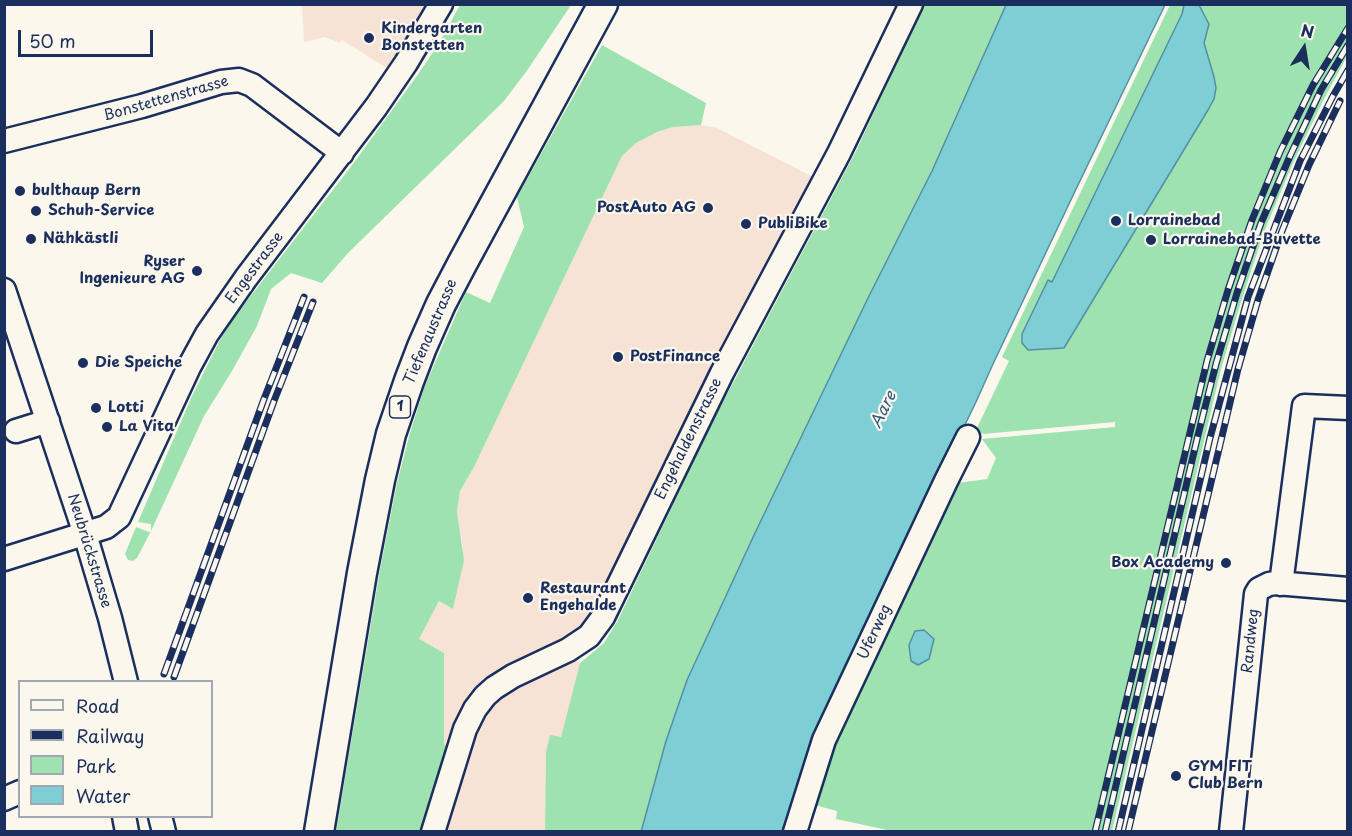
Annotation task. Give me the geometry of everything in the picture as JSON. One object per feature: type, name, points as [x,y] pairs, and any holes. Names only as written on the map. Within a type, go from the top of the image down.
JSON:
[{"type":"main road","name":"Tiefenaustrasse","points":[[319,831],[362,573],[380,480],[391,434],[409,381],[436,315],[462,264],[603,4]]},
{"type":"street","name":"Engestrasse","points":[[4,560],[85,534],[106,526],[119,517],[189,367],[207,334],[246,278],[376,107],[406,63],[441,4]]},
{"type":"street","name":"Engehaldenstrasse","points":[[433,831],[465,729],[475,709],[485,696],[513,675],[568,650],[589,636],[603,616],[722,373],[839,153],[911,4]]},
{"type":"street","name":"Bonstettenstrasse","points":[[4,141],[142,106],[221,81],[238,80],[252,85],[342,153]]},
{"type":"street","name":"Neubrückstrasse","points":[[4,290],[85,534],[126,680]]},
{"type":"street","points":[[1347,408],[1304,406],[1281,584],[1347,589]]},
{"type":"street","points":[[16,431],[48,421]]},
{"type":"street","name":"Uferweg","points":[[795,831],[824,740],[968,437]]},
{"type":"street","name":"Randweg","points":[[1231,831],[1256,594],[1263,586],[1281,584]]},
{"type":"street","points":[[4,799],[18,793]]},
{"type":"shaded area","name":"Kindergarten Bonstetten","points":[[302,5],[428,5],[390,70],[342,40],[340,43],[325,37],[304,42]]},
{"type":"shaded area","points":[[687,125],[717,128],[821,181],[603,616],[569,651],[580,663],[561,737],[546,752],[545,831],[441,831],[444,653],[418,640],[439,601],[453,609],[463,547],[457,511],[460,491],[474,467],[622,156],[647,136]]},
{"type":"green space","points":[[460,5],[571,5],[504,101],[348,253],[322,283],[291,273],[271,289],[257,326],[204,416],[151,531],[151,524],[138,522],[192,396],[220,340],[236,315],[353,164],[419,73],[438,45]]},
{"type":"green space","points":[[924,5],[1006,5],[932,171],[868,298],[687,680],[666,741],[641,831],[545,832],[546,752],[550,735],[561,737],[580,663],[604,643],[618,620],[715,417],[856,151]]},
{"type":"green space","points":[[1170,5],[1347,5],[1347,56],[1293,163],[1264,232],[1241,302],[1221,369],[1112,831],[892,831],[836,819],[837,811],[807,803],[940,503],[948,507],[957,487],[950,484],[987,479],[996,458],[982,439],[1115,427],[1115,422],[983,434],[976,430],[1009,361],[1002,357]]},
{"type":"green space","points":[[602,45],[706,103],[701,125],[673,127],[657,132],[636,143],[622,156],[474,467],[460,491],[457,511],[464,560],[453,609],[439,601],[419,639],[444,653],[444,745],[450,746],[424,831],[336,832],[397,483],[424,388],[466,292],[490,303],[524,227],[517,197]]},
{"type":"green space","points":[[136,527],[151,531],[137,558],[133,561],[128,560],[125,554]]},
{"type":"water","name":"Aare","points":[[1006,5],[1165,5],[941,474],[785,831],[641,832],[666,741],[687,680],[868,298],[932,171]]},
{"type":"water","points":[[1184,5],[1199,5],[1209,24],[1204,43],[1216,88],[1214,99],[1064,348],[1028,350],[1022,343],[1022,334],[1048,280],[1052,282],[1182,14]]},
{"type":"water","points":[[924,630],[934,639],[929,659],[918,665],[911,661],[909,645],[915,631]]},
{"type":"railway","points":[[1095,832],[1207,361],[1228,290],[1252,220],[1280,152],[1313,85],[1348,28]]},
{"type":"railway","points":[[1105,832],[1198,435],[1237,293],[1261,223],[1290,156],[1321,90],[1348,45]]},
{"type":"railway","points":[[1118,832],[1210,438],[1248,297],[1300,161],[1348,70]]},
{"type":"railway","points":[[1128,832],[1238,369],[1258,300],[1282,231],[1309,165],[1340,101]]},
{"type":"railway","points":[[164,674],[264,399],[304,297]]},
{"type":"railway","points":[[174,677],[274,401],[313,302]]},
{"type":"place","name":"Kindergarten Bonstetten","points":[[369,38]]},
{"type":"place","name":"bulthaup Bern","points":[[20,191]]},
{"type":"place","name":"PostAuto AG","points":[[708,208]]},
{"type":"place","name":"Schuh-Service","points":[[36,211]]},
{"type":"place","name":"Lorrainebad","points":[[1116,221]]},
{"type":"place","name":"PubliBike","points":[[746,224]]},
{"type":"place","name":"Nähkästli","points":[[31,239]]},
{"type":"place","name":"Lorrainebad-Buvette","points":[[1151,240]]},
{"type":"place","name":"Ryser Ingenieure AG","points":[[197,271]]},
{"type":"place","name":"PostFinance","points":[[618,357]]},
{"type":"place","name":"Die Speiche","points":[[83,363]]},
{"type":"place","name":"Lotti","points":[[96,408]]},
{"type":"place","name":"La Vita","points":[[107,427]]},
{"type":"place","name":"Box Academy","points":[[1226,563]]},
{"type":"place","name":"Restaurant Engehalde","points":[[528,598]]},
{"type":"place","name":"GYM FIT Club Bern","points":[[1176,776]]}]
